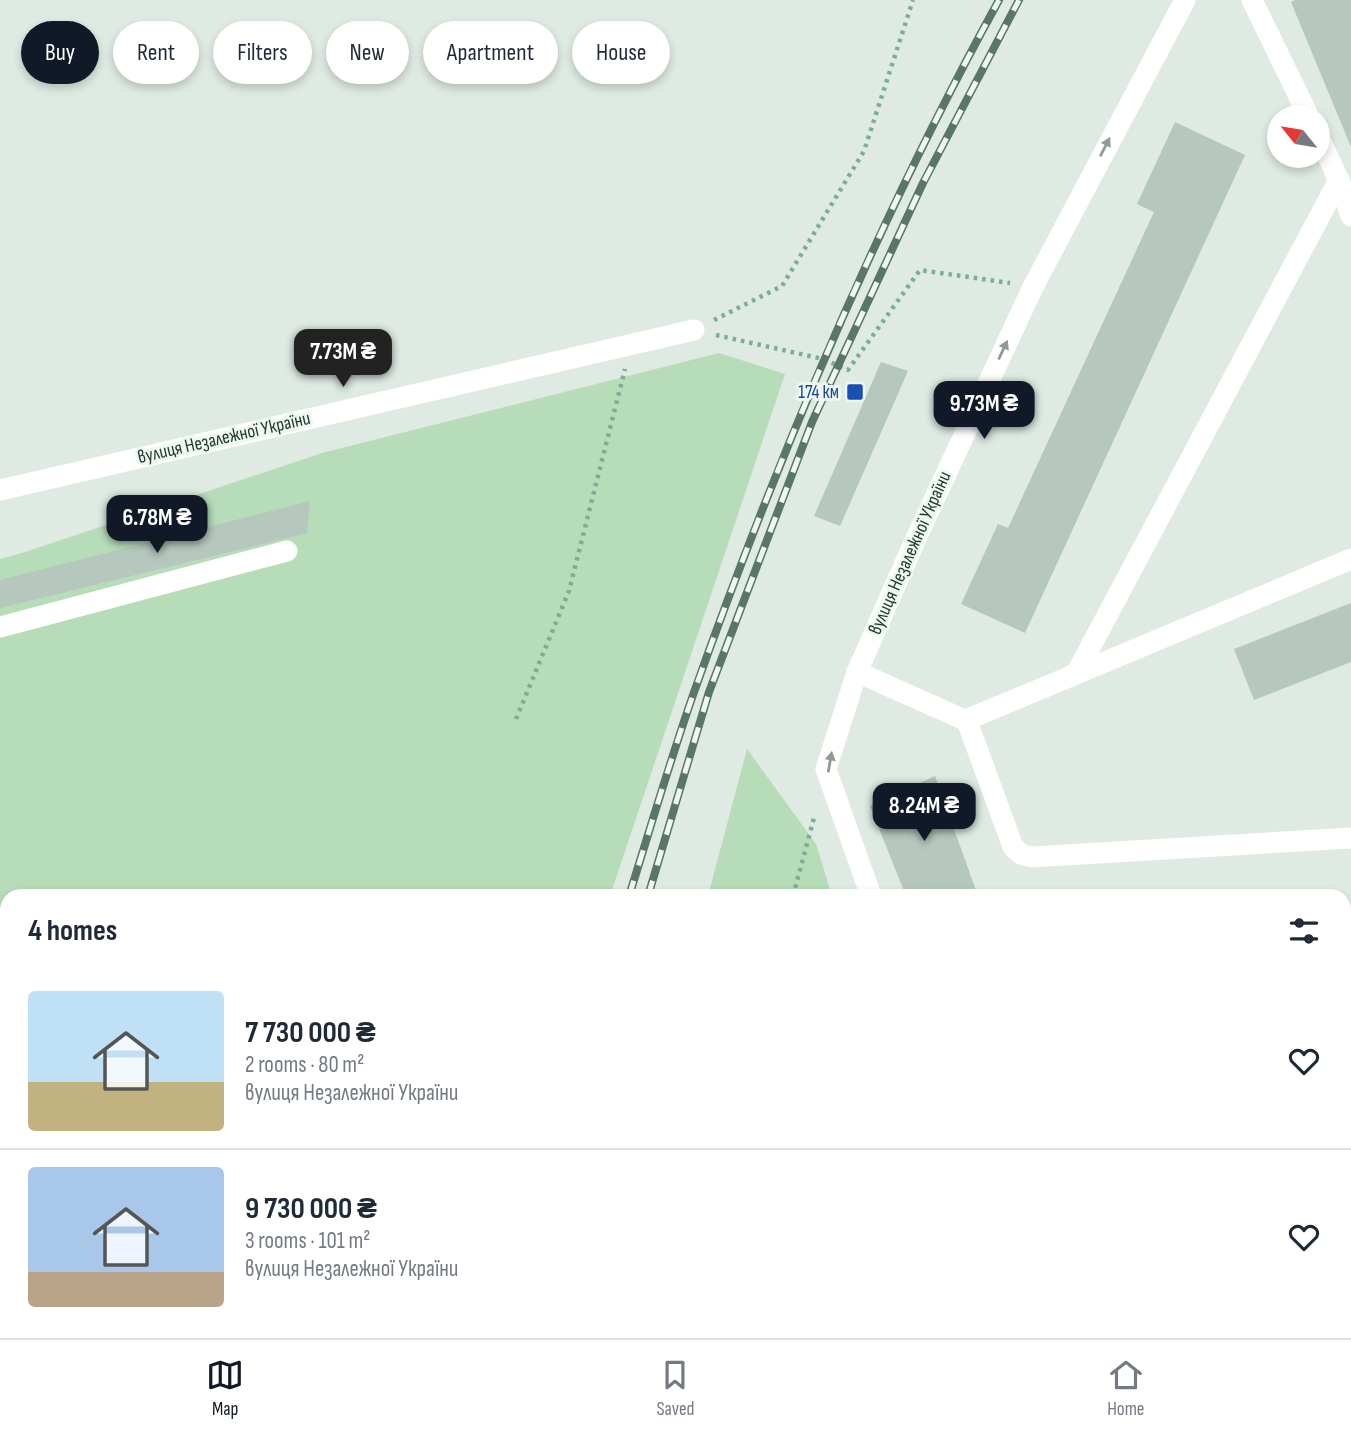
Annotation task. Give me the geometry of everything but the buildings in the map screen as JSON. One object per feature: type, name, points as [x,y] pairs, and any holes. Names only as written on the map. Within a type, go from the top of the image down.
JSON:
[{"type":"street","name":"вулиця Незалежної України","points":[[826,769],[857,672],[912,545],[1033,287],[1185,0]]},
{"type":"street","points":[[1252,0],[1303,105]]},
{"type":"street","points":[[1330,161],[1351,216]]},
{"type":"street","points":[[1076,674],[1339,180]]},
{"type":"street","name":"вулиця Незалежної України","points":[[0,490],[694,330]]},
{"type":"street","points":[[0,627],[287,551]]},
{"type":"street","points":[[966,720],[1351,559]]},
{"type":"street","points":[[857,672],[966,720],[1013,847],[1021,854],[1031,857],[1351,838]]},
{"type":"street","points":[[826,769],[869,889]]},
{"type":"path","points":[[694,330],[782,286],[864,151],[913,0]]},
{"type":"path","points":[[694,330],[822,359],[848,370],[920,270],[1033,287]]},
{"type":"path","points":[[516,719],[569,591],[632,344]]},
{"type":"path","points":[[795,889],[826,769]]},
{"type":"green space","points":[[719,353],[785,374],[612,889],[0,889],[0,559],[322,453]]},
{"type":"green space","points":[[747,749],[816,844],[830,889],[710,889]]},
{"type":"railway","points":[[631,889],[693,695],[795,429],[871,254],[954,84],[999,0]]},
{"type":"railway","points":[[650,889],[709,692],[812,422],[923,183],[1019,0]]},
{"type":"place","name":"174 км","points":[[855,392]]}]
